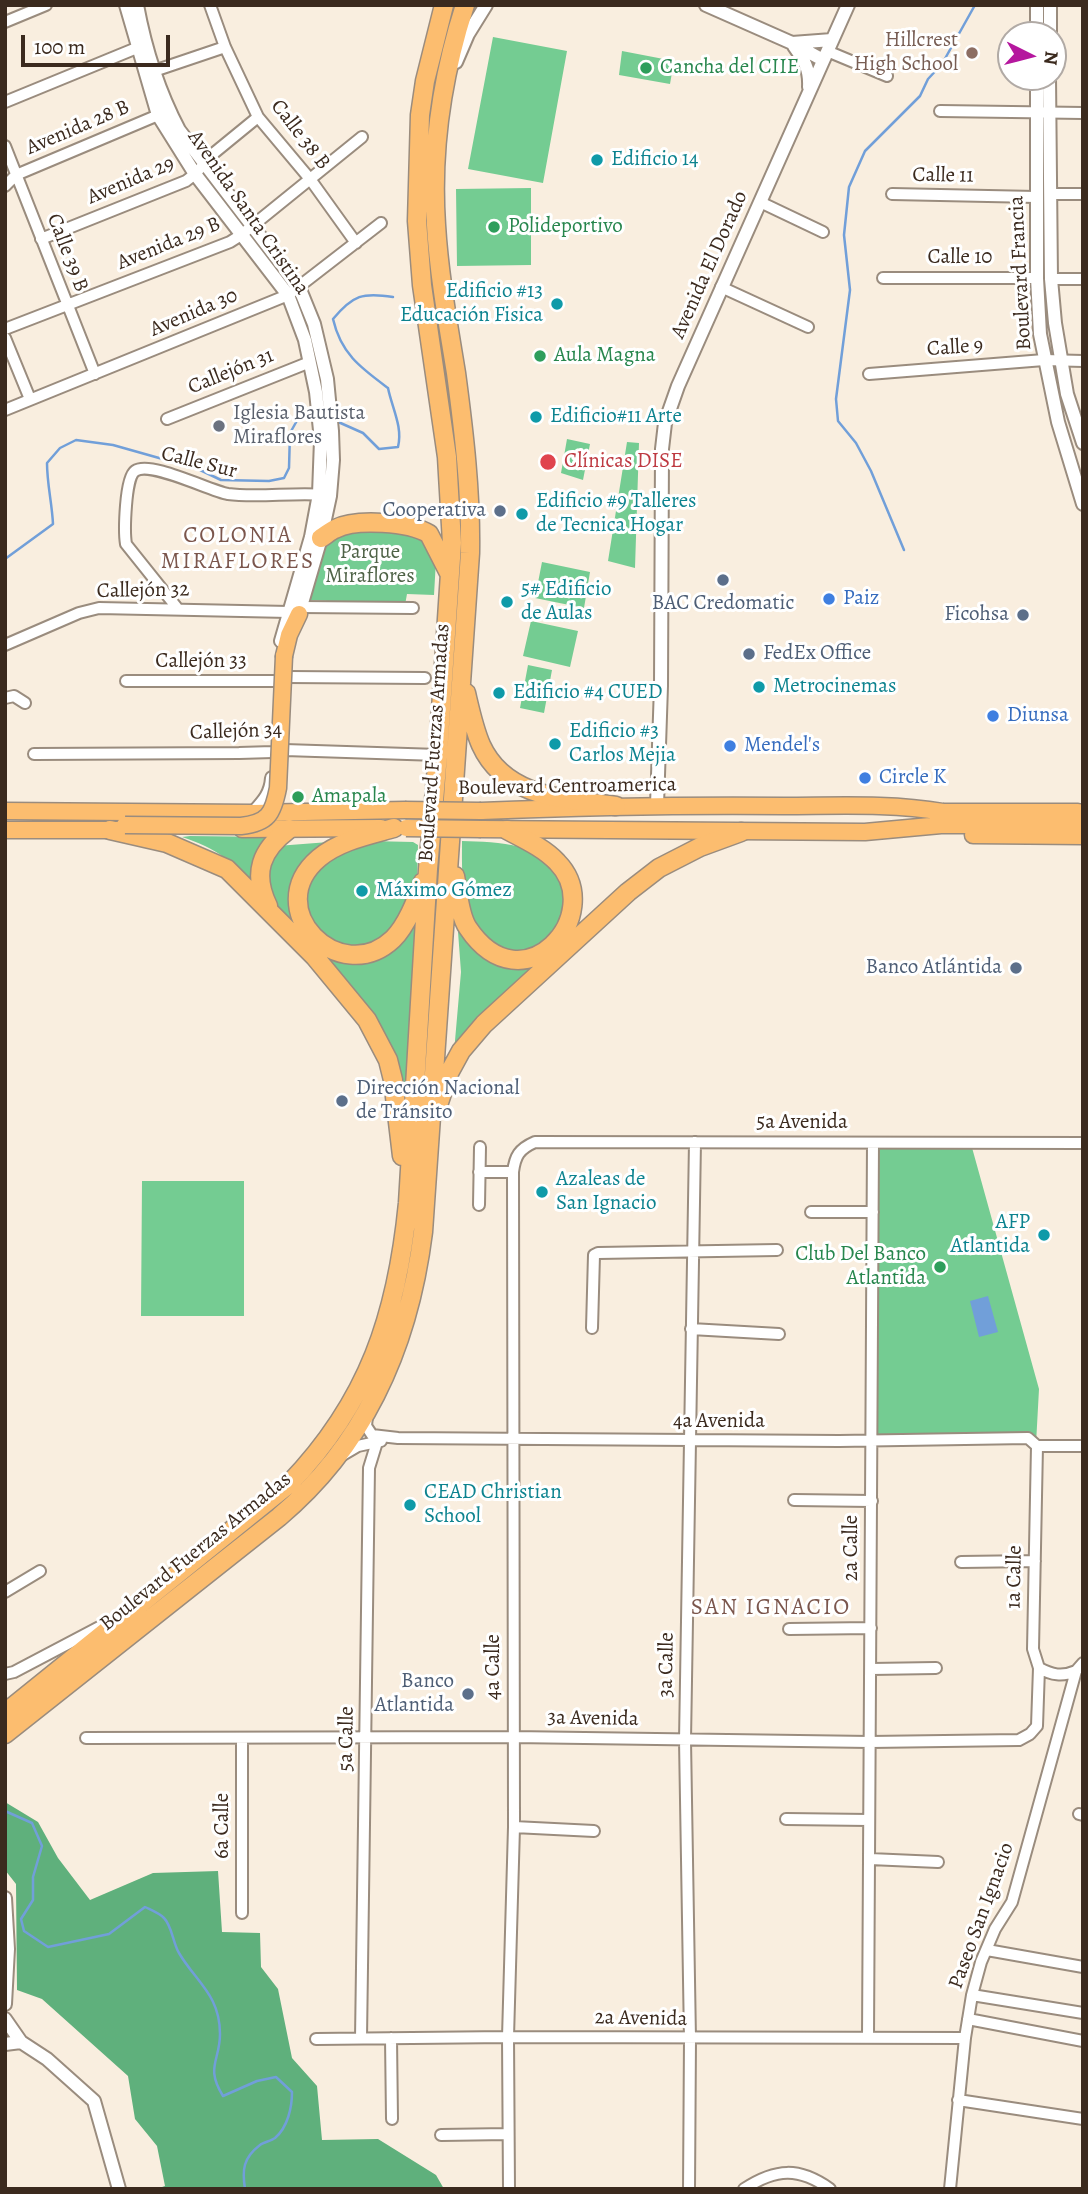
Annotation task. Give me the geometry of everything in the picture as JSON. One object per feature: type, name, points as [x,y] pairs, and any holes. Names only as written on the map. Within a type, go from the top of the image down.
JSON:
[{"type":"highway","name":"Boulevard Fuerzas Armadas","points":[[5,1713],[289,1485],[308,1465],[342,1417],[368,1372],[386,1327],[402,1258],[408,1203],[428,869],[450,576],[452,515],[447,457],[422,285],[417,221],[420,115],[425,81],[444,5]]},
{"type":"highway","name":"Boulevard Fuerzas Armadas","points":[[5,1734],[299,1501],[337,1459],[370,1406],[397,1348],[415,1286],[423,1232],[470,553],[470,510],[463,429],[442,290],[436,223],[436,154],[442,94],[455,36],[466,5]]},
{"type":"highway","points":[[316,538],[336,528],[361,523],[413,527],[429,534],[450,576]]},
{"type":"highway","points":[[462,680],[482,747],[500,772],[523,789],[550,797],[615,806]]},
{"type":"highway","points":[[270,909],[262,892],[260,874],[264,856],[286,821]]},
{"type":"highway","points":[[117,828],[167,843],[227,869],[316,957],[367,1020],[388,1060],[393,1080],[408,1203]]},
{"type":"highway","points":[[400,828],[336,848],[309,869],[302,881],[298,906],[304,926],[324,947],[334,951],[366,954],[381,948],[401,929],[428,869]]},
{"type":"highway","points":[[450,858],[466,926],[495,955],[523,960],[535,958],[556,944],[566,928],[572,908],[572,890],[559,863],[534,844],[508,830]]},
{"type":"highway","points":[[429,1139],[449,1073],[461,1051],[484,1024],[651,874],[700,847],[741,832]]},
{"type":"main road","points":[[117,828],[241,826],[258,824],[268,816],[275,805],[278,788],[284,656],[296,611]]},
{"type":"main road","name":"Boulevard Centroamerica","points":[[5,830],[286,821],[405,810],[481,811],[657,805],[920,808],[1081,823]]},
{"type":"main road","name":"Boulevard Centroamerica","points":[[5,811],[253,813],[286,821],[481,830],[865,832],[941,825],[1081,823]]},
{"type":"main road","name":"Boulevard Centroamerica","points":[[920,827],[938,835],[1055,836],[1081,823]]},
{"type":"street","points":[[5,22],[46,5]]},
{"type":"street","name":"Avenida Santa Cristina","points":[[126,5],[163,112],[179,130],[199,169],[241,235],[288,295],[305,340],[332,431],[325,495],[282,679],[279,751],[286,821]]},
{"type":"street","name":"Avenida Santa Cristina","points":[[137,5],[142,46]]},
{"type":"street","name":"Calle 38 B","points":[[210,5],[225,47],[258,117],[310,179],[356,243]]},
{"type":"street","points":[[442,94],[468,34],[485,5]]},
{"type":"street","points":[[706,5],[792,43],[827,50],[887,76]]},
{"type":"street","name":"Avenida El Dorado","points":[[657,805],[662,449],[665,423],[675,392],[848,5]]},
{"type":"street","points":[[792,43],[827,50]]},
{"type":"street","points":[[792,43],[810,74],[809,91]]},
{"type":"street","points":[[5,102],[142,46]]},
{"type":"street","points":[[150,73],[225,47]]},
{"type":"street","name":"Boulevard Francia","points":[[1039,91],[1050,194],[1051,279],[1055,323],[1067,394],[1083,443]]},
{"type":"street","name":"Boulevard Francia","points":[[1047,91],[1036,197],[1037,278],[1044,360],[1058,422],[1083,504]]},
{"type":"street","points":[[940,111],[1083,113]]},
{"type":"street","name":"Avenida 28 B","points":[[5,186],[16,175],[163,112]]},
{"type":"street","name":"Avenida 29","points":[[41,239],[186,181],[214,153],[258,117]]},
{"type":"street","name":"Avenida 29 B","points":[[5,329],[230,242],[362,136]]},
{"type":"street","name":"Calle 39 B","points":[[5,146],[95,374]]},
{"type":"street","name":"Avenida Santa Cristina","points":[[199,169],[252,226],[299,287],[314,324],[327,379],[324,410],[319,426],[325,495]]},
{"type":"street","name":"Calle 11","points":[[892,194],[1036,197]]},
{"type":"street","points":[[1050,194],[1083,194]]},
{"type":"street","points":[[760,202],[823,232]]},
{"type":"street","name":"Avenida 30","points":[[5,410],[288,295],[382,223]]},
{"type":"street","name":"Calle 10","points":[[883,278],[1037,278]]},
{"type":"street","points":[[1051,279],[1083,279]]},
{"type":"street","points":[[721,287],[808,327]]},
{"type":"street","points":[[5,338],[30,399]]},
{"type":"street","name":"Calle 9","points":[[869,374],[1044,360],[1083,361]]},
{"type":"street","name":"Callejón 31","points":[[167,419],[310,362]]},
{"type":"street","name":"Calle Sur","points":[[178,609],[126,544],[130,478],[135,471],[142,468],[176,474],[228,494],[325,495]]},
{"type":"street","name":"Callejón 32","points":[[5,645],[79,613],[99,608],[296,611],[413,608]]},
{"type":"street","name":"Callejón 33","points":[[126,681],[425,678]]},
{"type":"street","points":[[5,698],[14,696],[25,703]]},
{"type":"street","name":"Avenida Santa Cristina","points":[[253,813],[265,801],[271,788],[279,751]]},
{"type":"street","name":"Callejón 34","points":[[34,754],[279,751],[438,755]]},
{"type":"street","name":"5a Avenida","points":[[523,1147],[535,1142],[1083,1143]]},
{"type":"street","name":"3a Calle","points":[[689,2189],[690,2039],[685,1740],[695,1142]]},
{"type":"street","name":"2a Calle","points":[[868,2038],[873,1143]]},
{"type":"street","points":[[478,1205],[480,1147]]},
{"type":"street","name":"4a Calle","points":[[509,2189],[508,2037],[514,1827],[513,1172],[515,1158],[523,1147]]},
{"type":"street","points":[[479,1172],[513,1172]]},
{"type":"street","points":[[811,1212],[873,1212]]},
{"type":"street","points":[[592,1328],[596,1254],[777,1250]]},
{"type":"street","points":[[691,1329],[779,1334]]},
{"type":"street","name":"4a Avenida","points":[[370,1406],[366,1426],[368,1432],[372,1436],[398,1438],[689,1441],[1028,1438],[1037,1446],[1083,1446]]},
{"type":"street","name":"4a Avenida","points":[[337,1459],[358,1446],[398,1438]]},
{"type":"street","name":"5a Calle","points":[[361,2038],[369,1468],[377,1443]]},
{"type":"street","name":"1a Calle","points":[[1037,1446],[1033,1649],[1039,1668]]},
{"type":"street","points":[[794,1500],[872,1501]]},
{"type":"street","points":[[961,1562],[1035,1561]]},
{"type":"street","points":[[5,1592],[40,1571]]},
{"type":"street","points":[[27,1696],[10,1673],[138,1607]]},
{"type":"street","points":[[789,1629],[871,1628]]},
{"type":"street","points":[[1039,1668],[1057,1675],[1079,1667]]},
{"type":"street","name":"Paseo San Ignacio","points":[[950,2189],[965,2038],[972,1995],[995,1929],[1012,1902],[1079,1667]]},
{"type":"street","points":[[871,1669],[936,1668]]},
{"type":"street","name":"3a Avenida","points":[[86,1738],[513,1737],[870,1742],[1019,1740],[1038,1726],[1039,1668]]},
{"type":"street","name":"6a Calle","points":[[242,1738],[242,1913]]},
{"type":"street","points":[[786,1819],[869,1819]]},
{"type":"street","points":[[514,1827],[594,1831]]},
{"type":"street","points":[[870,1859],[938,1862]]},
{"type":"street","points":[[5,1898],[8,1949],[5,2004]]},
{"type":"street","points":[[987,1950],[1083,1967]]},
{"type":"street","points":[[972,1995],[1083,2013]]},
{"type":"street","points":[[5,2019],[21,2042],[57,2067],[94,2101],[119,2189]]},
{"type":"street","points":[[968,2019],[1083,2041]]},
{"type":"street","points":[[391,2038],[392,2119]]},
{"type":"street","name":"2a Avenida","points":[[316,2039],[965,2038]]},
{"type":"street","points":[[5,2044],[21,2042]]},
{"type":"street","points":[[958,2100],[1083,2119]]},
{"type":"street","points":[[441,2135],[508,2134]]},
{"type":"street","points":[[744,2189],[757,2180],[774,2174],[794,2172],[813,2177],[830,2189]]},
{"type":"green space","points":[[493,37],[567,51],[543,183],[468,169]]},
{"type":"green space","name":"Cancha del CIIE","points":[[622,51],[674,61],[670,84],[619,75]]},
{"type":"green space","name":"Polideportivo","points":[[531,188],[531,265],[457,266],[456,189]]},
{"type":"green space","points":[[567,439],[590,444],[583,480],[561,473]]},
{"type":"green space","points":[[627,442],[639,443],[635,568],[608,561]]},
{"type":"green space","name":"Parque Miraflores","points":[[391,529],[427,539],[436,560],[434,595],[407,594],[405,605],[310,600],[327,541],[336,532]]},
{"type":"green space","points":[[542,562],[590,572],[584,608],[535,598]]},
{"type":"green space","points":[[531,621],[578,631],[570,667],[523,656]]},
{"type":"green space","points":[[528,665],[552,670],[544,713],[520,708]]},
{"type":"green space","points":[[182,837],[269,837],[259,894],[244,874],[226,858]]},
{"type":"green space","points":[[342,841],[301,876],[316,944],[380,956],[401,942],[416,913],[404,1119],[393,1063],[274,904],[263,867],[277,846]]},
{"type":"green space","points":[[370,841],[413,842],[418,845],[417,886],[386,941],[347,951],[305,921],[301,897],[320,860]]},
{"type":"green space","points":[[462,841],[520,847],[546,858],[564,880],[570,893],[571,906],[563,931],[546,952],[553,954],[489,1012],[454,1052],[461,972],[456,905],[467,932],[484,949],[503,958],[514,959],[543,953],[505,951],[490,944],[479,934],[471,921],[463,889]]},
{"type":"green space","name":"Club Del Banco Atlantida","points":[[875,1143],[971,1144],[1039,1389],[1036,1444],[1028,1441],[875,1441]]},
{"type":"green space","points":[[142,1181],[244,1181],[244,1316],[141,1316]]},
{"type":"green space","points":[[5,1802],[38,1822],[58,1858],[90,1900],[153,1873],[218,1871],[222,1932],[260,1933],[261,1967],[278,1989],[292,2058],[317,2086],[322,2140],[378,2139],[436,2175],[444,2189],[156,2189],[165,2186],[157,2146],[135,2119],[128,2076],[42,1999],[17,1990],[16,1884],[5,1870]]},
{"type":"water","points":[[988,1296],[998,1332],[979,1337],[970,1301]]},
{"type":"waterway","points":[[904,550],[871,471],[856,443],[838,421],[836,399],[850,290],[844,235],[849,187],[865,151],[920,96],[928,79],[942,64],[975,5]]},
{"type":"waterway","points":[[336,421],[363,433],[379,449],[398,447],[398,425],[388,388],[353,359],[341,342],[333,319],[359,297],[393,297]]},
{"type":"waterway","points":[[5,559],[53,524],[47,463],[60,448],[76,440],[113,445],[198,469],[221,480],[269,481],[284,478],[289,468],[290,433],[299,417],[312,415]]},
{"type":"waterway","points":[[5,1811],[32,1823],[42,1846],[33,1877],[33,1900],[21,1919],[24,1931],[48,1947],[109,1934],[145,1907],[162,1916],[167,1921],[179,1953],[212,1999],[216,2009],[220,2034],[214,2071],[223,2096],[257,2081],[276,2077],[292,2092],[290,2110],[283,2128],[275,2138],[254,2150],[247,2160],[244,2170],[245,2189]]},
{"type":"place","name":"Hillcrest High School","points":[[972,53]]},
{"type":"place","name":"Cancha del CIIE","points":[[646,68]]},
{"type":"place","name":"Edificio 14","points":[[597,160]]},
{"type":"place","name":"Polideportivo","points":[[494,227]]},
{"type":"place","name":"Edificio #13 Educación Fisica","points":[[557,304]]},
{"type":"place","name":"Aula Magna","points":[[540,356]]},
{"type":"place","name":"Edificio#11 Arte","points":[[536,417]]},
{"type":"place","name":"Iglesia Bautista Miraflores","points":[[219,426]]},
{"type":"place","name":"Clínicas DISE","points":[[548,462]]},
{"type":"place","name":"Cooperativa","points":[[500,511]]},
{"type":"place","name":"Edificio #9 Talleres de Tecnica Hogar","points":[[522,514]]},
{"type":"place","name":"BAC Credomatic","points":[[723,580]]},
{"type":"place","name":"Paiz","points":[[829,599]]},
{"type":"place","name":"5# Edificio de Aulas","points":[[507,602]]},
{"type":"place","name":"Ficohsa","points":[[1023,615]]},
{"type":"place","name":"FedEx Office","points":[[749,654]]},
{"type":"place","name":"Metrocinemas","points":[[759,687]]},
{"type":"place","name":"Edificio #4 CUED","points":[[499,693]]},
{"type":"place","name":"Diunsa","points":[[993,716]]},
{"type":"place","name":"Edificio #3 Carlos Mejia","points":[[555,744]]},
{"type":"place","name":"Mendel's","points":[[730,746]]},
{"type":"place","name":"Circle K","points":[[865,778]]},
{"type":"place","name":"Amapala","points":[[298,797]]},
{"type":"place","name":"Máximo Gómez","points":[[362,891]]},
{"type":"place","name":"Banco Atlántida","points":[[1016,968]]},
{"type":"place","name":"Dirección Nacional de Tránsito","points":[[342,1101]]},
{"type":"place","name":"Azaleas de San Ignacio","points":[[542,1192]]},
{"type":"place","name":"AFP Atlantida","points":[[1044,1235]]},
{"type":"place","name":"Club Del Banco Atlantida","points":[[940,1267]]},
{"type":"place","name":"CEAD Christian School","points":[[410,1505]]},
{"type":"place","name":"Banco Atlantida","points":[[468,1694]]},
{"type":"district","name":"COLONIA MIRAFLORES","points":[[238,549]]},
{"type":"district","name":"SAN IGNACIO","points":[[771,1608]]}]
